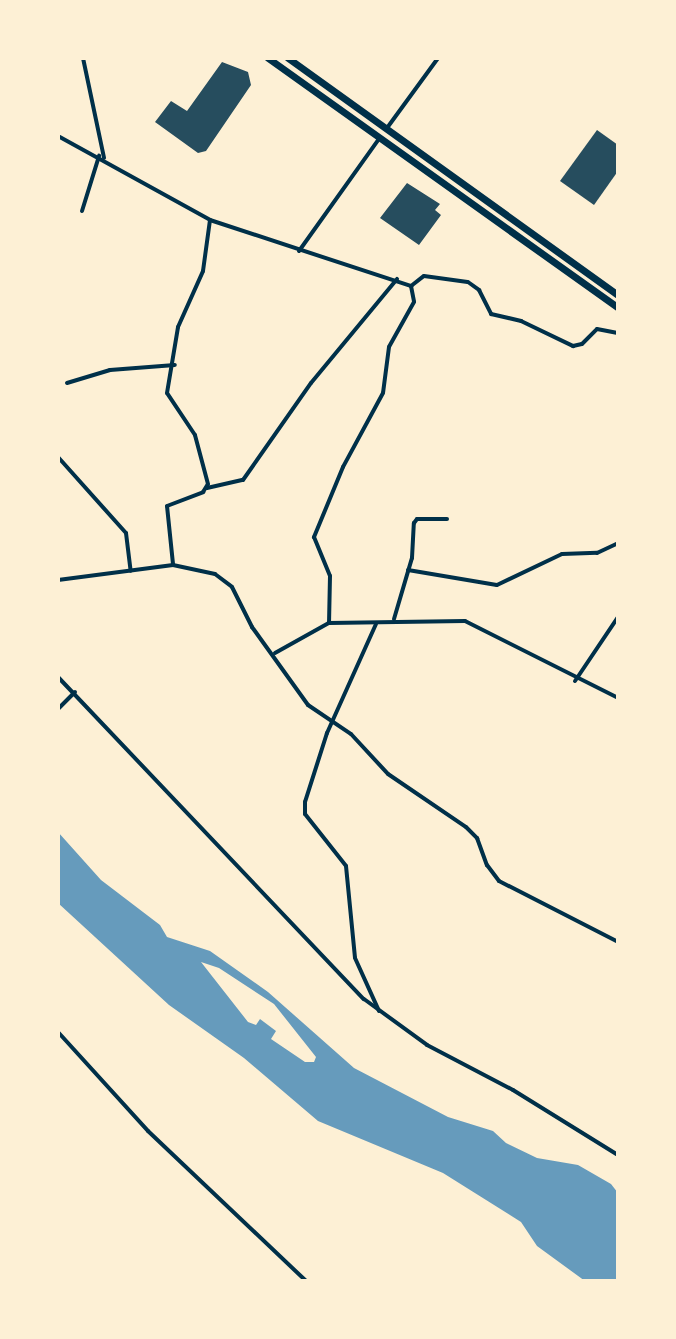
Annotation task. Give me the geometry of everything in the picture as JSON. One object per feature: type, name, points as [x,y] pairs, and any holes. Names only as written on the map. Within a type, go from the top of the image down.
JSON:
[{"type":"highway","points":[[268,58],[618,308]]},
{"type":"highway","points":[[288,58],[618,295]]},
{"type":"street","points":[[82,211],[101,157],[83,58]]},
{"type":"street","points":[[386,130],[438,58]]},
{"type":"street","points":[[58,136],[101,157],[210,220],[411,286]]},
{"type":"street","points":[[299,251],[379,139]]},
{"type":"street","points":[[207,488],[207,466],[195,435],[167,393],[175,365],[178,327],[203,271],[210,220]]},
{"type":"street","points":[[411,286],[424,276],[468,282],[479,290],[491,314],[521,321],[573,346],[582,344],[597,329],[618,333]]},
{"type":"street","points":[[173,565],[167,506],[207,488],[243,480],[311,383],[397,279]]},
{"type":"street","points":[[329,623],[330,576],[314,537],[357,437],[383,393],[389,347],[414,302],[411,286]]},
{"type":"street","points":[[67,383],[110,370],[175,365]]},
{"type":"street","points":[[58,457],[126,533],[131,571]]},
{"type":"street","points":[[394,619],[408,570],[417,519],[447,519]]},
{"type":"street","points":[[408,570],[497,585],[562,554],[597,553],[618,543]]},
{"type":"street","points":[[58,580],[173,565],[191,566],[227,583],[252,627],[275,653],[299,694],[334,724],[351,734],[388,774],[472,832],[499,881],[618,942]]},
{"type":"street","points":[[575,681],[618,617]]},
{"type":"street","points":[[275,653],[329,623],[376,624],[394,619],[475,623],[575,681],[618,698]]},
{"type":"street","points":[[376,624],[308,788],[305,814],[346,866],[355,958],[379,1011]]},
{"type":"street","points":[[58,677],[379,1011],[427,1045],[513,1090],[618,1155]]},
{"type":"street","points":[[58,709],[73,694]]},
{"type":"street","points":[[58,1032],[159,1142],[306,1281]]},
{"type":"water","points":[[58,832],[101,880],[160,925],[167,937],[210,951],[268,992],[354,1068],[448,1117],[493,1131],[506,1143],[537,1158],[578,1165],[611,1184],[618,1193],[618,1281],[585,1281],[537,1246],[521,1222],[443,1173],[318,1121],[244,1058],[169,1005],[58,903]],"holes":[[[201,962],[219,968],[274,1004],[316,1057],[314,1062],[305,1062],[271,1039],[276,1031],[260,1019],[256,1025],[248,1022]]]},
{"type":"building","points":[[222,62],[248,72],[251,85],[206,151],[198,153],[155,122],[171,101],[187,111]]},
{"type":"building","points":[[597,130],[618,145],[618,171],[594,205],[560,181]]},
{"type":"building","points":[[407,183],[440,204],[435,210],[441,215],[419,245],[380,218]]}]
